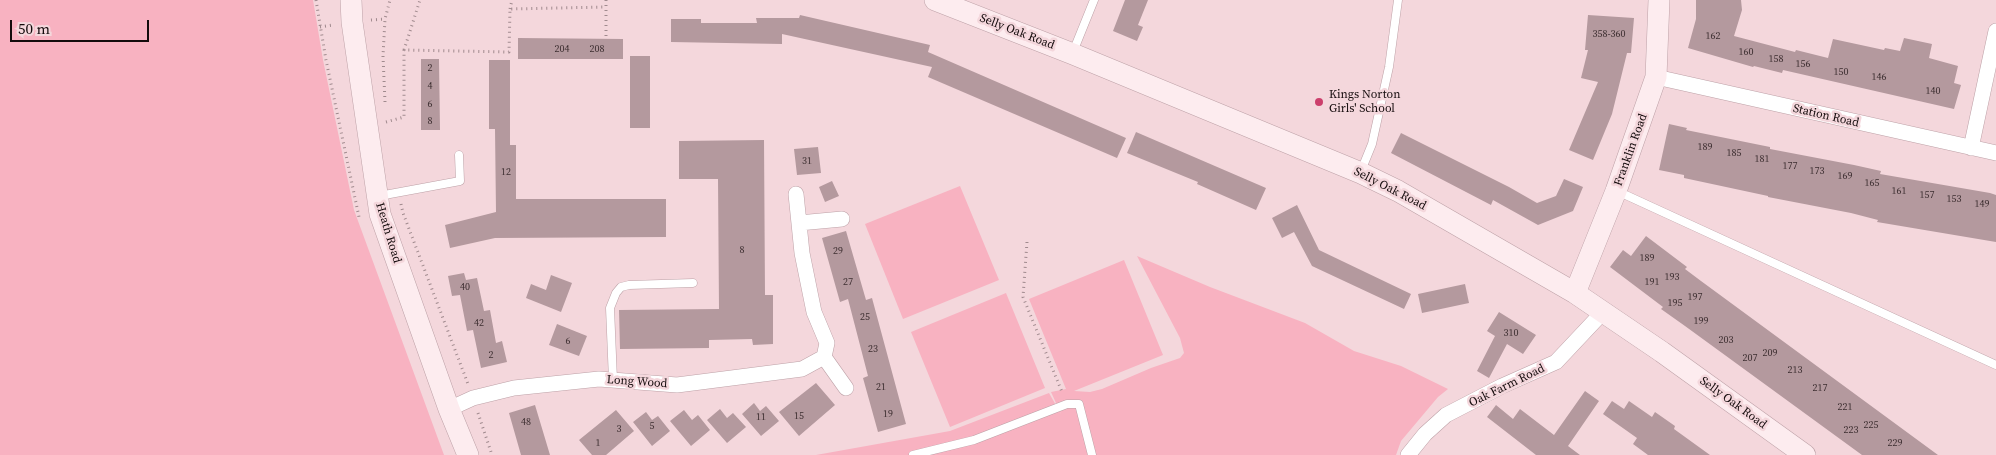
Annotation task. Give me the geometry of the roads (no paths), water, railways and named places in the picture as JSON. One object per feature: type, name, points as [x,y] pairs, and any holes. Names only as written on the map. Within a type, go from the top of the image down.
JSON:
[{"type":"street","name":"Heath Road","points":[[351,0],[352,22],[380,214],[449,409],[468,455]]},
{"type":"street","name":"Selly Oak Road","points":[[935,0],[1073,54],[1398,190],[1575,293],[1662,352],[1805,455]]},
{"type":"street","name":"Franklin Road","points":[[1575,293],[1616,190],[1656,77],[1659,0]]},
{"type":"street","points":[[1971,148],[1996,31]]},
{"type":"street","name":"Station Road","points":[[1656,77],[1996,152]]},
{"type":"street","points":[[796,194],[802,253],[814,312],[827,342],[824,357],[846,388]]},
{"type":"street","points":[[799,223],[842,219]]},
{"type":"street","name":"Oak Farm Road","points":[[1408,455],[1425,434],[1446,415],[1502,386],[1556,362],[1603,312]]},
{"type":"street","name":"Long Wood","points":[[449,409],[473,398],[514,388],[599,379],[677,385],[802,369],[824,357]]},
{"type":"lane","points":[[1073,54],[1094,0]]},
{"type":"lane","points":[[1361,173],[1372,144],[1389,67],[1398,0]]},
{"type":"lane","points":[[377,196],[460,182],[459,155]]},
{"type":"lane","points":[[1616,190],[1996,365]]},
{"type":"lane","points":[[613,380],[610,308],[616,293],[621,288],[629,285],[693,283]]},
{"type":"lane","points":[[913,455],[974,440],[1068,404],[1079,404],[1092,455]]},
{"type":"place","name":"Kings Norton Girls' School","points":[[1319,102]]}]
